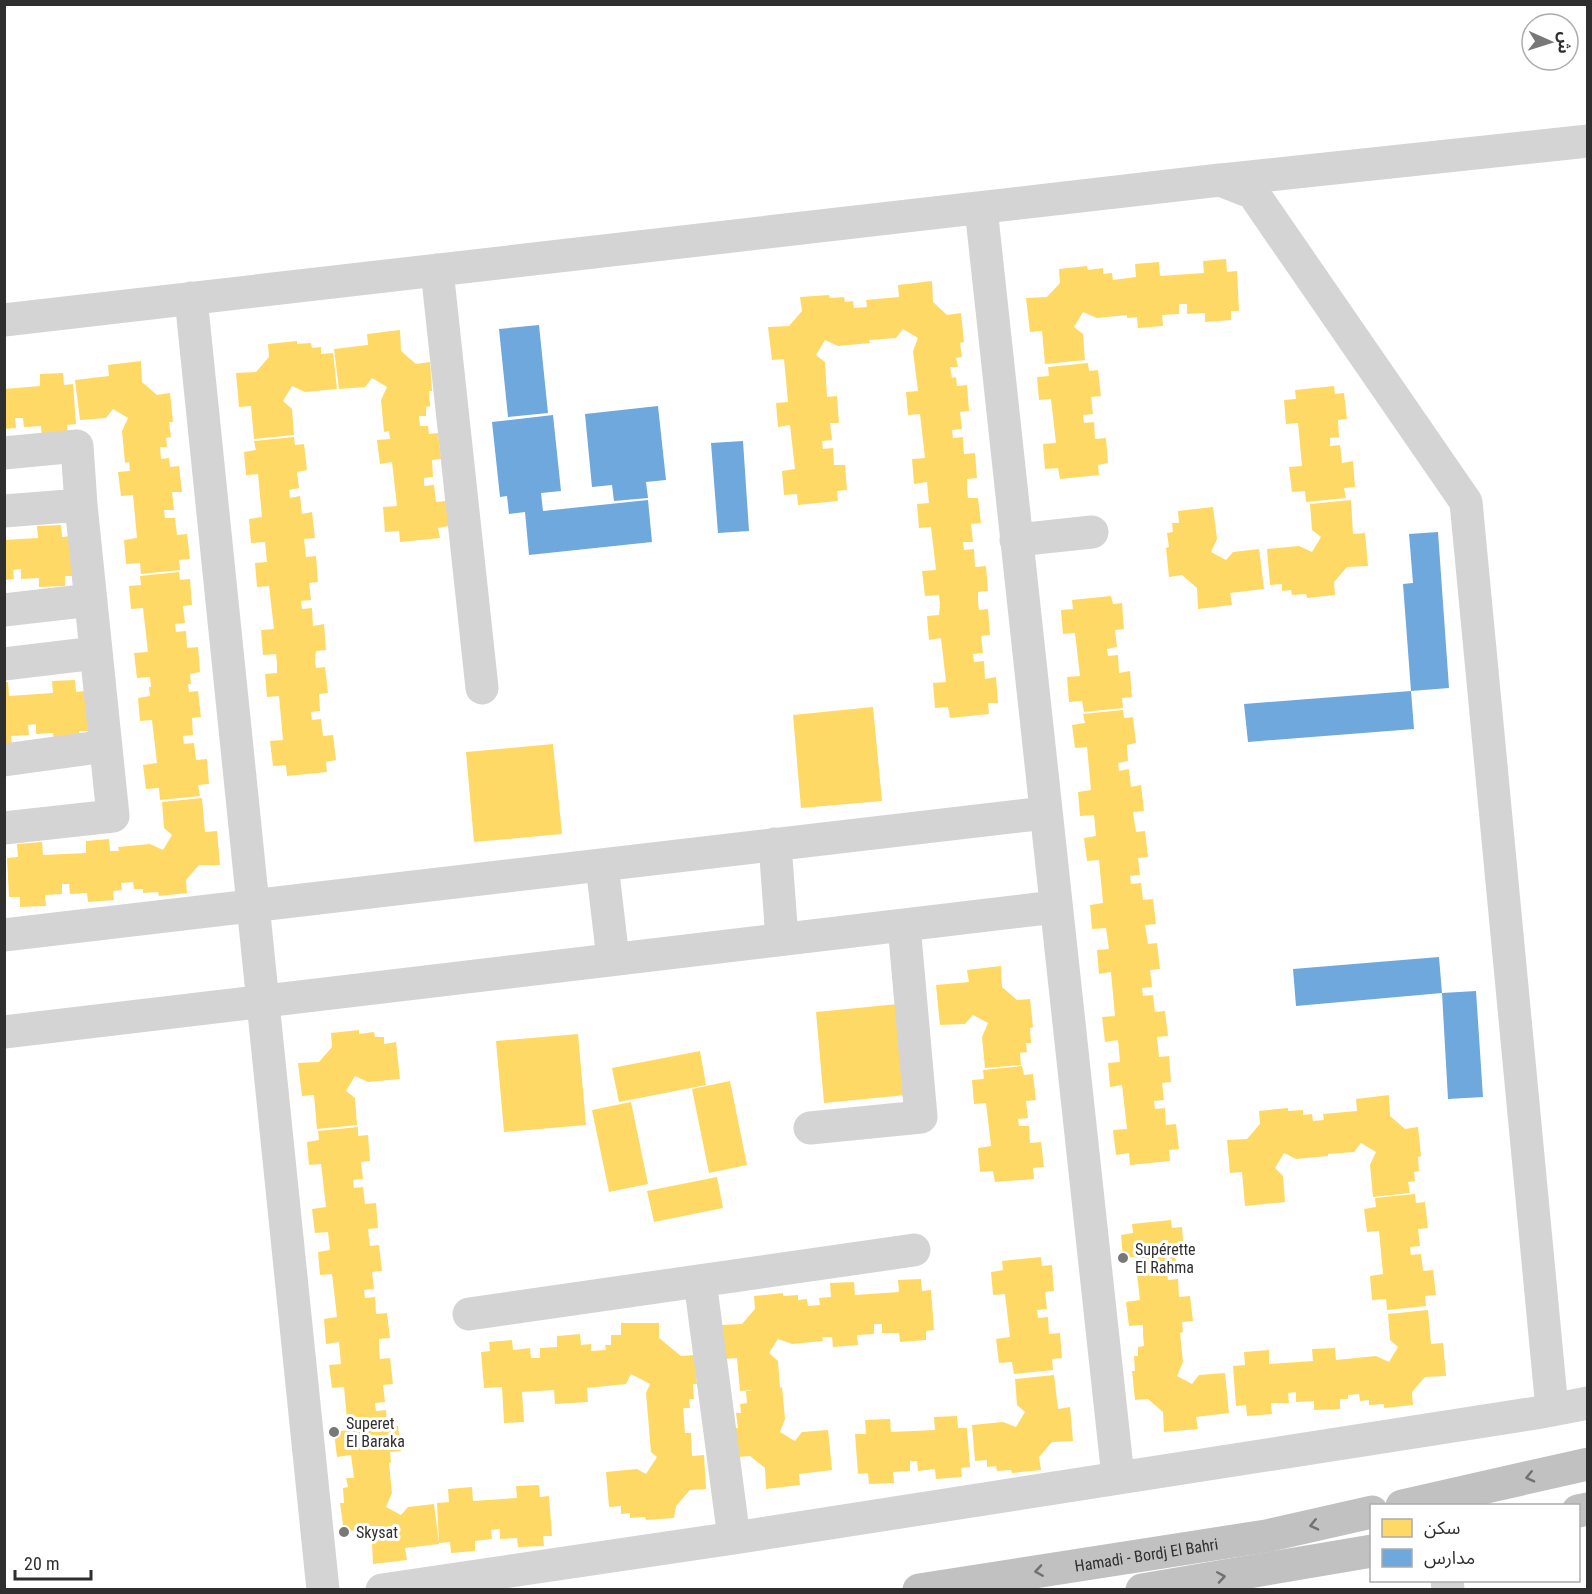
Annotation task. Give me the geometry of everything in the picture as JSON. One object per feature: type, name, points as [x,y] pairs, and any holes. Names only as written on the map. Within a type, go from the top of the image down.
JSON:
[{"type":"highway","points":[[1411,1504],[1587,1464]]},
{"type":"highway","name":"Hamadi - Bordj El Bahri","points":[[919,1590],[1266,1536],[1370,1512]]},
{"type":"highway","name":"Hamadi - Bordj El Bahri","points":[[1142,1590],[1370,1551]]},
{"type":"street","points":[[4,320],[1220,180],[1587,141]]},
{"type":"street","points":[[1220,180],[1253,194],[1466,502],[1551,1409]]},
{"type":"street","points":[[981,208],[1118,1477]]},
{"type":"street","points":[[437,270],[482,688]]},
{"type":"street","points":[[191,298],[324,1590]]},
{"type":"street","points":[[4,453],[77,446],[113,816],[4,828]]},
{"type":"street","points":[[4,511],[81,505]]},
{"type":"street","points":[[1016,540],[1092,532]]},
{"type":"street","points":[[4,610],[91,600]]},
{"type":"street","points":[[4,664],[96,653]]},
{"type":"street","points":[[4,760],[106,746]]},
{"type":"street","points":[[4,935],[1046,813]]},
{"type":"street","points":[[775,844],[782,939]]},
{"type":"street","points":[[602,865],[613,959]]},
{"type":"street","points":[[4,1032],[1055,907]]},
{"type":"street","points":[[810,1128],[921,1118],[904,925]]},
{"type":"street","points":[[469,1314],[914,1250]]},
{"type":"street","points":[[700,1281],[734,1538]]},
{"type":"street","points":[[382,1590],[734,1538],[1587,1403]]},
{"type":"building: سكن","points":[[1226,259],[1227,272],[1237,271],[1239,311],[1231,311],[1231,320],[1205,322],[1205,313],[1187,314],[1187,304],[1179,304],[1179,314],[1162,315],[1163,326],[1138,328],[1137,317],[1127,318],[1127,315],[1097,318],[1083,312],[1074,327],[1083,334],[1085,360],[1045,364],[1042,331],[1030,332],[1026,298],[1047,297],[1060,283],[1059,269],[1087,266],[1088,270],[1103,268],[1103,274],[1112,273],[1113,280],[1136,277],[1135,264],[1159,262],[1160,276],[1204,273],[1203,261]]},
{"type":"building: سكن","points":[[932,281],[933,302],[947,315],[961,313],[964,342],[960,343],[962,357],[956,358],[958,367],[950,367],[952,378],[956,377],[957,386],[967,385],[969,411],[960,412],[962,429],[952,430],[953,438],[963,437],[964,454],[975,453],[977,478],[967,479],[967,490],[968,498],[978,498],[981,523],[971,524],[973,542],[963,542],[964,550],[974,549],[975,567],[986,566],[988,591],[978,592],[978,602],[979,610],[988,609],[990,635],[981,636],[983,653],[973,654],[974,662],[984,661],[985,679],[996,677],[998,703],[988,703],[989,714],[950,718],[948,707],[935,708],[933,683],[946,682],[941,638],[929,640],[927,616],[939,615],[940,605],[939,595],[925,596],[922,571],[936,570],[931,527],[919,528],[917,504],[929,503],[927,482],[914,484],[912,459],[925,458],[920,414],[908,415],[906,392],[918,391],[913,351],[918,338],[903,329],[896,338],[869,340],[870,343],[838,346],[825,340],[816,355],[825,362],[827,397],[837,396],[839,423],[830,423],[832,440],[822,441],[823,449],[833,448],[834,465],[845,465],[847,490],[837,491],[838,501],[798,505],[797,494],[784,495],[782,471],[795,469],[790,425],[778,427],[776,403],[788,402],[784,359],[772,360],[768,327],[789,326],[802,311],[800,297],[829,295],[830,298],[844,297],[845,302],[853,301],[854,308],[867,307],[866,300],[899,297],[898,285]]},
{"type":"building: سكن","points":[[400,330],[401,351],[416,364],[430,362],[432,391],[429,391],[430,406],[426,407],[426,416],[419,416],[420,426],[428,426],[429,434],[438,433],[441,459],[432,460],[433,477],[424,478],[424,486],[434,485],[436,502],[446,501],[449,526],[438,528],[440,538],[400,542],[399,531],[385,532],[383,507],[397,506],[392,462],[380,464],[377,440],[390,439],[389,431],[384,432],[381,400],[387,387],[372,378],[365,387],[339,389],[334,349],[368,345],[367,334]]},
{"type":"building: سكن","points":[[297,341],[297,344],[311,343],[312,348],[321,347],[321,354],[333,353],[337,389],[305,392],[292,386],[283,401],[292,409],[294,435],[254,439],[251,406],[239,407],[236,373],[256,372],[269,357],[268,344]]},
{"type":"building: سكن","points":[[141,361],[142,382],[157,395],[170,393],[173,422],[169,422],[171,437],[166,438],[167,447],[160,447],[161,459],[169,458],[170,467],[179,466],[182,492],[172,492],[174,510],[164,510],[165,518],[175,518],[177,535],[187,534],[190,559],[179,560],[180,570],[141,574],[140,563],[126,564],[124,540],[137,538],[133,495],[121,496],[118,472],[130,471],[129,462],[125,463],[122,431],[128,418],[113,409],[106,418],[80,420],[75,380],[109,376],[108,365]]},
{"type":"building: سكن","points":[[1088,363],[1089,371],[1098,370],[1101,396],[1091,397],[1093,414],[1083,415],[1084,423],[1094,422],[1095,439],[1106,438],[1108,463],[1098,465],[1099,475],[1060,479],[1058,468],[1045,469],[1043,444],[1056,443],[1051,399],[1039,400],[1037,377],[1049,376],[1048,367]]},
{"type":"building: سكن","points":[[63,373],[64,385],[73,384],[76,424],[67,425],[68,434],[42,436],[41,426],[24,427],[23,418],[15,418],[16,428],[4,429],[4,389],[40,386],[40,374]]},
{"type":"building: سكن","points":[[1334,386],[1335,394],[1344,393],[1347,419],[1338,420],[1339,437],[1330,438],[1330,446],[1340,445],[1342,463],[1353,461],[1355,487],[1344,488],[1346,498],[1306,502],[1305,491],[1292,492],[1289,467],[1302,466],[1298,423],[1286,424],[1284,400],[1296,399],[1295,390]]},
{"type":"building: سكن","points":[[294,437],[295,445],[304,444],[307,470],[297,472],[299,488],[289,490],[290,498],[300,496],[302,514],[312,512],[315,538],[304,539],[306,557],[316,556],[318,582],[309,583],[311,600],[301,601],[302,609],[312,608],[313,626],[324,624],[326,650],[316,651],[315,661],[316,668],[325,667],[328,693],[319,694],[320,711],[311,712],[312,720],[321,719],[323,736],[333,735],[336,760],[326,762],[327,772],[287,776],[286,765],[273,766],[270,741],[283,740],[279,696],[267,697],[265,674],[277,673],[277,664],[276,654],[263,655],[261,630],[274,629],[269,586],[257,587],[255,563],[267,562],[265,542],[251,543],[249,519],[262,517],[258,474],[246,475],[244,452],[256,450],[254,441]]},
{"type":"building: سكن","points":[[1351,500],[1353,534],[1365,533],[1368,566],[1347,567],[1334,582],[1335,595],[1307,598],[1306,594],[1292,595],[1291,590],[1282,591],[1282,584],[1270,585],[1267,549],[1299,546],[1312,552],[1321,537],[1312,530],[1310,504]]},
{"type":"building: سكن","points":[[1213,507],[1217,539],[1211,552],[1226,560],[1233,552],[1259,549],[1264,589],[1230,593],[1232,605],[1198,609],[1197,588],[1182,575],[1169,577],[1167,533],[1173,532],[1172,523],[1179,523],[1178,511]]},
{"type":"building: سكن","points":[[61,525],[62,537],[71,536],[73,576],[65,576],[65,586],[39,587],[39,578],[21,579],[21,569],[13,570],[14,579],[4,580],[4,540],[38,538],[37,526]]},
{"type":"building: سكن","points":[[179,572],[180,580],[190,579],[192,605],[183,606],[185,623],[175,624],[176,632],[186,631],[187,648],[198,647],[200,672],[190,674],[191,684],[188,684],[189,692],[198,691],[201,717],[192,718],[193,735],[183,736],[184,744],[194,743],[196,760],[207,759],[209,784],[198,785],[200,796],[160,800],[159,788],[146,789],[143,765],[157,763],[152,720],[140,721],[138,698],[150,696],[149,687],[151,687],[150,677],[137,678],[134,653],[148,652],[143,608],[131,609],[129,586],[141,585],[140,576]]},
{"type":"building: سكن","points":[[1111,596],[1113,604],[1122,603],[1124,629],[1115,630],[1117,647],[1107,649],[1108,656],[1118,655],[1119,673],[1130,671],[1132,697],[1122,698],[1123,708],[1084,712],[1082,701],[1069,702],[1067,677],[1080,676],[1075,633],[1063,634],[1061,610],[1073,609],[1072,600]]},
{"type":"building: سكن","points":[[75,680],[76,692],[85,691],[88,731],[79,731],[80,741],[54,742],[53,733],[36,734],[36,724],[28,725],[29,735],[11,736],[12,746],[4,747],[4,682],[8,682],[9,696],[53,693],[52,681]]},
{"type":"building: سكن","points":[[873,707],[882,801],[801,808],[793,715]]},
{"type":"building: سكن","points":[[1123,710],[1124,718],[1133,717],[1136,743],[1127,745],[1128,761],[1118,763],[1119,771],[1129,769],[1131,787],[1141,785],[1144,811],[1133,812],[1136,832],[1145,831],[1148,857],[1138,858],[1140,875],[1130,876],[1131,884],[1141,883],[1143,900],[1153,899],[1156,924],[1145,925],[1148,944],[1157,943],[1160,969],[1150,970],[1152,987],[1142,988],[1143,996],[1153,995],[1155,1012],[1165,1011],[1168,1036],[1157,1037],[1159,1057],[1169,1056],[1171,1082],[1162,1083],[1164,1100],[1154,1101],[1155,1109],[1165,1108],[1166,1125],[1176,1124],[1179,1149],[1169,1150],[1170,1161],[1130,1165],[1129,1153],[1116,1155],[1113,1130],[1127,1129],[1122,1085],[1110,1087],[1108,1063],[1120,1062],[1118,1040],[1105,1042],[1102,1017],[1115,1016],[1111,972],[1099,974],[1097,950],[1109,949],[1106,928],[1092,929],[1090,905],[1103,903],[1099,860],[1087,861],[1084,838],[1096,836],[1094,815],[1080,816],[1078,792],[1091,790],[1087,747],[1075,748],[1072,725],[1085,723],[1083,714]]},
{"type":"building: سكن","points":[[553,744],[562,834],[474,842],[466,752]]},
{"type":"building: سكن","points":[[202,798],[205,832],[217,831],[220,865],[199,865],[186,880],[187,893],[159,896],[158,892],[143,893],[143,889],[134,889],[133,882],[121,883],[122,890],[113,891],[114,900],[88,902],[87,893],[70,894],[69,884],[62,884],[62,894],[45,895],[46,906],[20,907],[20,897],[9,897],[7,858],[18,857],[17,844],[42,842],[43,855],[86,853],[86,841],[109,839],[110,851],[119,851],[118,847],[150,844],[163,850],[172,835],[164,828],[162,802]]},
{"type":"building: سكن","points":[[1001,966],[1002,987],[1017,1000],[1030,999],[1033,1027],[1030,1028],[1031,1043],[1026,1043],[1027,1052],[1020,1053],[1021,1065],[985,1068],[982,1037],[988,1023],[973,1015],[965,1024],[940,1025],[936,985],[969,982],[967,970]]},
{"type":"building: سكن","points":[[898,1004],[906,1095],[824,1103],[816,1012]]},
{"type":"building: سكن","points":[[359,1030],[359,1034],[374,1032],[375,1037],[384,1037],[384,1044],[396,1042],[400,1079],[368,1082],[355,1076],[346,1091],[355,1098],[357,1125],[317,1129],[314,1095],[302,1096],[298,1063],[319,1062],[332,1047],[331,1033]]},
{"type":"building: سكن","points":[[578,1034],[586,1125],[504,1132],[496,1041]]},
{"type":"building: سكن","points":[[700,1051],[706,1085],[619,1102],[612,1068]]},
{"type":"building: سكن","points":[[1022,1066],[1024,1075],[1033,1074],[1036,1100],[1026,1101],[1028,1118],[1018,1119],[1019,1126],[1029,1126],[1030,1143],[1041,1142],[1044,1167],[1033,1168],[1034,1179],[995,1182],[993,1171],[980,1172],[978,1148],[991,1146],[986,1103],[974,1104],[972,1080],[984,1079],[983,1070]]},
{"type":"building: سكن","points":[[730,1081],[747,1165],[709,1173],[692,1089]]},
{"type":"building: سكن","points":[[1389,1095],[1390,1116],[1405,1129],[1418,1127],[1421,1156],[1418,1157],[1419,1171],[1414,1172],[1415,1181],[1408,1182],[1410,1193],[1373,1197],[1370,1165],[1376,1152],[1361,1143],[1354,1152],[1328,1154],[1328,1156],[1296,1159],[1284,1153],[1275,1168],[1283,1176],[1285,1202],[1245,1206],[1242,1172],[1230,1173],[1227,1140],[1247,1139],[1260,1124],[1259,1111],[1288,1108],[1288,1111],[1303,1110],[1303,1115],[1312,1114],[1313,1121],[1324,1120],[1323,1114],[1357,1111],[1356,1099]]},
{"type":"building: سكن","points":[[631,1102],[648,1184],[609,1192],[592,1110]]},
{"type":"building: سكن","points":[[358,1127],[358,1136],[368,1135],[370,1161],[361,1162],[363,1179],[353,1180],[354,1188],[363,1187],[365,1204],[376,1203],[378,1228],[368,1229],[370,1246],[379,1245],[382,1271],[372,1272],[374,1289],[364,1290],[365,1298],[375,1297],[376,1314],[387,1313],[390,1338],[379,1339],[379,1350],[380,1359],[390,1358],[393,1384],[383,1385],[385,1402],[375,1403],[376,1411],[386,1410],[387,1427],[398,1426],[401,1451],[390,1452],[392,1493],[386,1507],[401,1515],[408,1507],[434,1504],[439,1544],[405,1548],[407,1560],[373,1564],[372,1543],[357,1530],[344,1532],[340,1503],[344,1503],[343,1488],[348,1487],[346,1478],[354,1478],[351,1455],[337,1457],[334,1432],[348,1430],[344,1387],[332,1388],[329,1365],[341,1364],[339,1342],[326,1344],[324,1319],[337,1317],[332,1274],[320,1275],[318,1252],[330,1250],[328,1232],[315,1233],[312,1209],[326,1207],[321,1164],[309,1165],[307,1142],[319,1140],[318,1131]]},
{"type":"building: سكن","points":[[717,1177],[723,1208],[654,1222],[647,1191]]},
{"type":"building: سكن","points":[[1415,1194],[1416,1203],[1425,1202],[1428,1228],[1418,1229],[1420,1246],[1410,1247],[1411,1255],[1421,1254],[1423,1271],[1433,1270],[1436,1295],[1425,1296],[1426,1306],[1387,1310],[1386,1299],[1372,1300],[1370,1276],[1383,1274],[1379,1231],[1367,1232],[1364,1209],[1376,1207],[1375,1198]]},
{"type":"building: سكن","points":[[1171,1220],[1172,1228],[1182,1227],[1184,1254],[1175,1254],[1177,1272],[1167,1273],[1168,1280],[1178,1279],[1179,1297],[1190,1296],[1193,1321],[1182,1322],[1183,1332],[1180,1333],[1183,1362],[1177,1376],[1192,1384],[1199,1375],[1225,1373],[1229,1413],[1196,1417],[1198,1429],[1164,1432],[1163,1412],[1148,1399],[1135,1400],[1132,1371],[1135,1371],[1134,1356],[1138,1356],[1138,1347],[1144,1346],[1143,1325],[1129,1326],[1126,1302],[1140,1300],[1135,1257],[1123,1258],[1121,1235],[1133,1233],[1132,1224]]},
{"type":"building: سكن","points":[[1041,1257],[1042,1266],[1052,1265],[1054,1291],[1045,1292],[1047,1309],[1037,1310],[1038,1318],[1048,1317],[1049,1334],[1060,1333],[1062,1358],[1052,1359],[1053,1370],[1014,1374],[1012,1362],[999,1363],[996,1339],[1010,1337],[1005,1294],[993,1295],[991,1272],[1003,1270],[1002,1261]]},
{"type":"building: سكن","points":[[921,1279],[922,1291],[931,1290],[934,1330],[926,1331],[926,1340],[900,1342],[899,1333],[882,1333],[882,1324],[874,1324],[874,1334],[857,1335],[858,1345],[833,1347],[832,1337],[822,1337],[823,1341],[792,1344],[778,1339],[769,1353],[778,1361],[780,1388],[782,1387],[785,1419],[780,1432],[795,1441],[802,1432],[828,1430],[832,1470],[799,1474],[800,1485],[766,1489],[765,1468],[750,1456],[738,1457],[734,1428],[738,1428],[736,1413],[741,1413],[740,1404],[747,1403],[746,1391],[753,1390],[740,1391],[737,1358],[725,1359],[722,1325],[742,1324],[755,1309],[754,1296],[783,1293],[783,1296],[798,1295],[798,1300],[807,1299],[808,1306],[820,1305],[819,1298],[831,1297],[830,1283],[854,1282],[855,1295],[899,1292],[898,1280]]},
{"type":"building: سكن","points":[[1428,1310],[1431,1344],[1443,1343],[1446,1376],[1425,1377],[1412,1392],[1413,1405],[1384,1408],[1384,1404],[1369,1405],[1369,1400],[1360,1401],[1359,1394],[1348,1395],[1348,1399],[1340,1399],[1340,1409],[1314,1410],[1314,1401],[1296,1402],[1296,1392],[1288,1393],[1289,1403],[1271,1403],[1272,1414],[1247,1416],[1246,1405],[1236,1406],[1233,1366],[1245,1365],[1244,1352],[1269,1350],[1269,1364],[1313,1361],[1312,1349],[1335,1348],[1336,1360],[1376,1356],[1389,1362],[1398,1347],[1390,1340],[1388,1314]]},
{"type":"building: سكن","points":[[621,1323],[659,1323],[659,1338],[681,1356],[694,1355],[697,1384],[693,1384],[694,1399],[689,1399],[690,1408],[683,1408],[685,1433],[691,1433],[692,1456],[704,1455],[706,1489],[690,1490],[676,1506],[674,1518],[646,1520],[645,1517],[630,1518],[630,1513],[621,1514],[621,1506],[609,1507],[606,1472],[637,1469],[646,1474],[657,1457],[651,1452],[646,1393],[650,1384],[631,1374],[626,1384],[587,1388],[588,1402],[555,1404],[554,1390],[522,1392],[524,1422],[504,1423],[502,1387],[484,1388],[481,1352],[490,1351],[489,1342],[512,1340],[513,1350],[530,1348],[531,1358],[540,1358],[540,1348],[557,1347],[557,1336],[580,1334],[581,1345],[591,1344],[591,1351],[606,1350],[605,1345],[611,1345],[611,1335],[621,1335]]},
{"type":"building: سكن","points":[[1054,1375],[1058,1409],[1070,1407],[1073,1441],[1052,1442],[1039,1457],[1041,1470],[1012,1473],[1011,1470],[997,1471],[996,1466],[987,1467],[987,1460],[975,1461],[972,1425],[1003,1422],[1016,1427],[1025,1412],[1017,1405],[1015,1379]]},
{"type":"building: سكن","points":[[957,1416],[958,1428],[967,1428],[970,1467],[961,1468],[962,1477],[936,1479],[935,1469],[918,1471],[917,1461],[910,1461],[910,1471],[893,1472],[894,1483],[869,1484],[868,1473],[858,1474],[855,1434],[866,1434],[865,1420],[890,1419],[891,1432],[935,1430],[934,1417]]},
{"type":"building: سكن","points":[[539,1485],[540,1497],[549,1496],[552,1536],[543,1536],[544,1546],[518,1547],[517,1538],[500,1539],[500,1529],[491,1530],[492,1539],[475,1541],[475,1551],[451,1553],[450,1542],[439,1543],[437,1503],[449,1502],[448,1489],[472,1487],[473,1501],[517,1498],[516,1486]]},
{"type":"building: مدارس","points":[[539,325],[548,413],[508,417],[499,329]]},
{"type":"building: مدارس","points":[[658,406],[666,480],[646,482],[648,498],[614,501],[612,485],[592,487],[585,414]]},
{"type":"building: مدارس","points":[[553,415],[561,491],[541,493],[543,511],[648,500],[652,542],[529,555],[525,512],[509,514],[507,496],[500,497],[492,422]]},
{"type":"building: مدارس","points":[[743,441],[749,531],[718,533],[711,443]]},
{"type":"building: مدارس","points":[[1438,532],[1449,688],[1411,691],[1403,584],[1413,583],[1409,534]]},
{"type":"building: مدارس","points":[[1411,691],[1414,729],[1248,742],[1244,704]]},
{"type":"building: مدارس","points":[[1439,957],[1442,993],[1296,1006],[1293,969]]},
{"type":"building: مدارس","points":[[1476,991],[1483,1097],[1448,1099],[1442,993]]},
{"type":"place","name":"Supérette El Rahma","points":[[1123,1258]]},
{"type":"place","name":"Superet El Baraka","points":[[334,1432]]},
{"type":"place","name":"Skysat","points":[[344,1532]]}]
